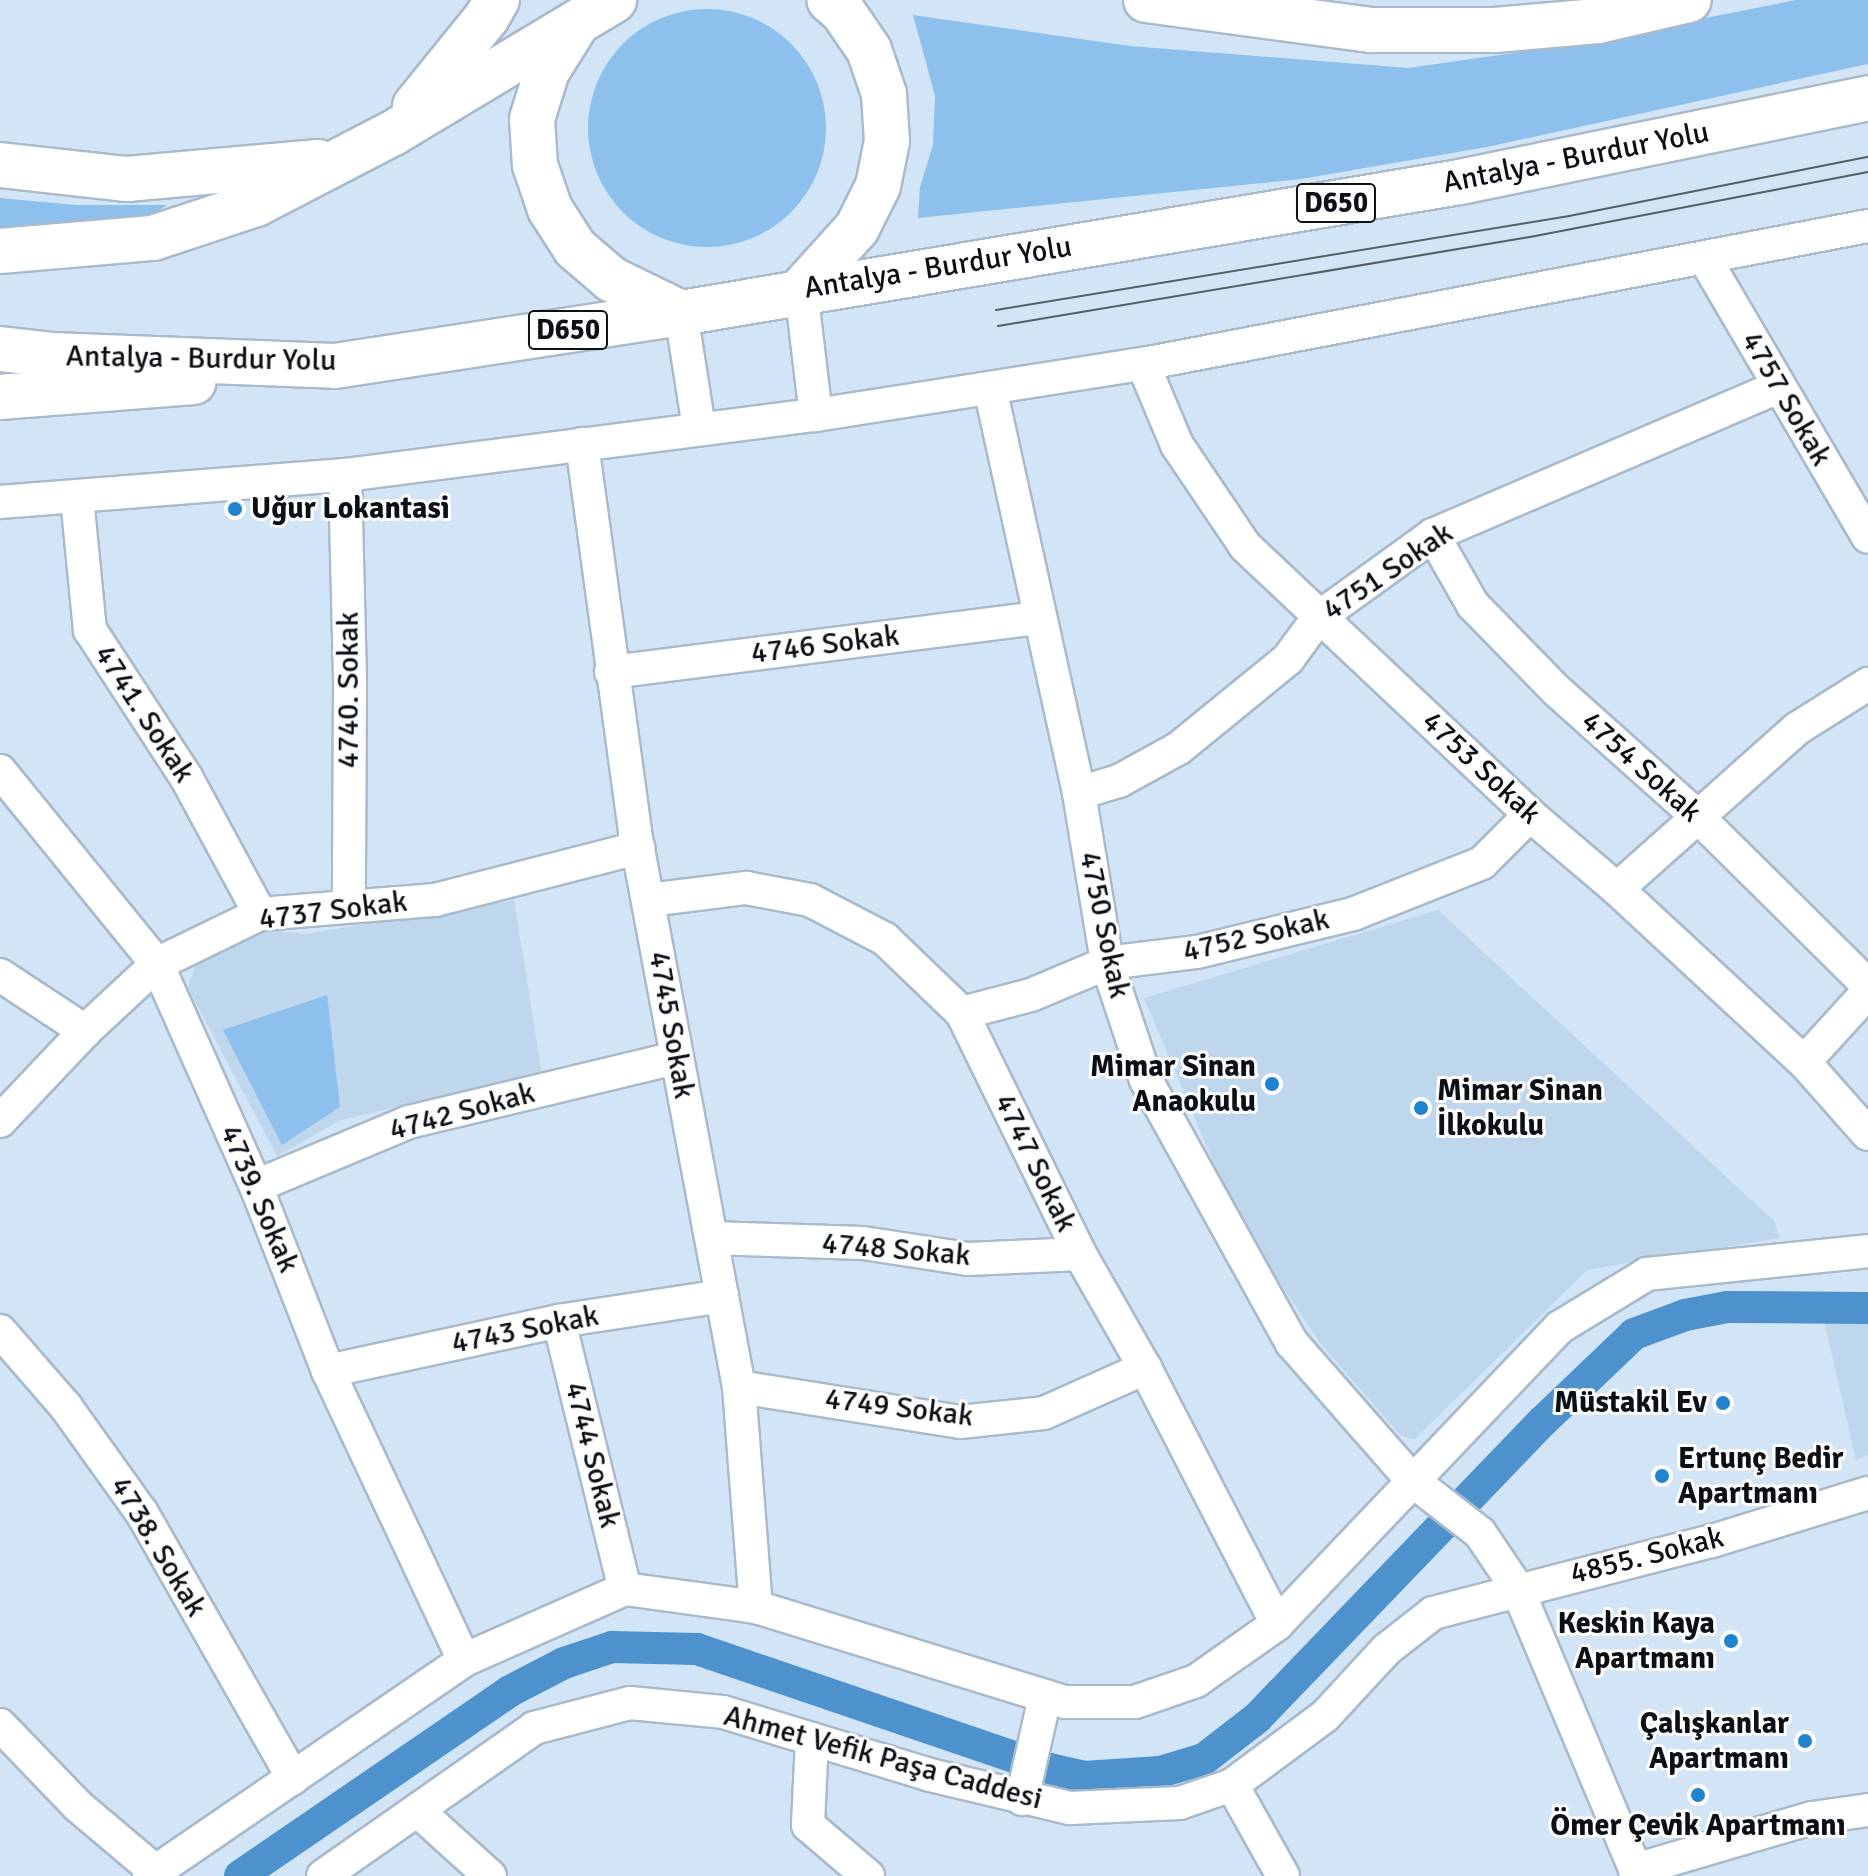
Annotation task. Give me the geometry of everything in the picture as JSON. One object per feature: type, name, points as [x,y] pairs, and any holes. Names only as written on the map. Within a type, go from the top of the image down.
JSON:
[{"type":"highway","points":[[393,133],[487,17],[497,0]]},
{"type":"highway","points":[[0,251],[153,238],[256,204],[393,133],[576,11],[614,0]]},
{"type":"highway","points":[[801,290],[857,228],[878,186],[887,141],[884,94],[869,50],[843,12],[829,0]]},
{"type":"highway","points":[[1146,0],[1372,30],[1495,30],[1598,21],[1689,0]]},
{"type":"highway","points":[[576,11],[547,71],[532,119],[535,165],[550,209],[575,248],[611,279],[681,313]]},
{"type":"highway","name":"Antalya - Burdur Yolu","points":[[0,349],[52,355],[335,366],[681,313],[801,290],[1460,182],[1868,98]]},
{"type":"highway","points":[[0,165],[127,179],[341,160]]},
{"type":"highway","points":[[0,397],[132,389],[335,366]]},
{"type":"street","points":[[0,502],[345,475],[816,415],[1143,364],[1868,226]]},
{"type":"street","name":"4757 Sokak","points":[[1705,259],[1868,537]]},
{"type":"street","points":[[801,290],[816,415]]},
{"type":"street","points":[[681,313],[699,428]]},
{"type":"street","name":"4753 Sokak","points":[[1143,364],[1177,445],[1245,546],[1530,815],[1617,889],[1804,1062],[1868,1134]]},
{"type":"street","name":"4751 Sokak","points":[[1079,793],[1119,781],[1179,748],[1288,659],[1318,618],[1433,535],[1779,387]]},
{"type":"street","name":"4750 Sokak","points":[[990,388],[1079,793],[1107,963],[1146,1080],[1292,1343],[1425,1490],[1480,1533],[1517,1588],[1636,1873]]},
{"type":"street","name":"4745 Sokak","points":[[582,444],[611,672],[638,848],[739,1387],[756,1607]]},
{"type":"street","name":"4740. Sokak","points":[[345,475],[350,683],[349,904]]},
{"type":"street","name":"4741. Sokak","points":[[77,498],[90,630],[186,777],[260,914]]},
{"type":"street","name":"4754 Sokak","points":[[1433,535],[1473,605],[1556,690],[1697,816],[1868,985]]},
{"type":"street","name":"4746 Sokak","points":[[611,672],[1039,618]]},
{"type":"street","points":[[1617,889],[1798,728],[1868,684]]},
{"type":"street","name":"4739. Sokak","points":[[0,771],[157,964],[256,1186],[328,1371],[464,1660]]},
{"type":"street","name":"4752 Sokak","points":[[962,1013],[1031,995],[1107,963],[1197,952],[1353,914],[1482,863],[1530,815]]},
{"type":"street","name":"4737 Sokak","points":[[0,1121],[85,1031],[157,964],[260,914],[349,904],[435,900],[638,848]]},
{"type":"street","name":"4747 Sokak","points":[[649,900],[746,888],[810,900],[885,939],[962,1013],[1080,1254],[1145,1368],[1277,1624]]},
{"type":"street","points":[[0,975],[85,1031]]},
{"type":"street","points":[[1804,1062],[1868,992]]},
{"type":"street","name":"4742 Sokak","points":[[256,1186],[409,1122],[675,1058]]},
{"type":"street","name":"4748 Sokak","points":[[712,1238],[863,1243],[968,1259],[1080,1254]]},
{"type":"street","points":[[0,1725],[78,1806],[152,1874],[464,1660],[625,1589],[756,1607],[1065,1702],[1135,1702],[1196,1681],[1277,1624],[1425,1490],[1560,1327],[1647,1274],[1868,1251]]},
{"type":"street","name":"4743 Sokak","points":[[328,1371],[559,1321],[722,1296]]},
{"type":"street","name":"4744 Sokak","points":[[559,1321],[625,1589]]},
{"type":"street","name":"4738. Sokak","points":[[0,1331],[66,1407],[142,1513],[293,1778]]},
{"type":"street","name":"4749 Sokak","points":[[739,1387],[960,1422],[1044,1413],[1145,1368]]},
{"type":"street","name":"4855. Sokak","points":[[1517,1588],[1712,1541],[1868,1493]]},
{"type":"street","name":"Ahmet Vefik Paşa Caddesi","points":[[323,1876],[534,1728],[630,1703],[723,1712],[812,1739],[1028,1774],[1070,1808],[1180,1803],[1232,1785],[1325,1716],[1387,1649],[1433,1613],[1517,1588]]},
{"type":"street","points":[[1028,1774],[1045,1697]]},
{"type":"street","points":[[812,1739],[808,1825],[868,1876]]},
{"type":"street","points":[[1232,1785],[1283,1876]]},
{"type":"street","points":[[1636,1873],[1797,1822],[1868,1810]]},
{"type":"street","points":[[418,1811],[490,1876]]},
{"type":"shaded area","points":[[1796,0],[1868,0],[1868,64],[1487,147],[1301,179],[918,218],[920,187],[933,145],[935,96],[913,15],[1130,46],[1408,68],[1564,46]]},
{"type":"shaded area","points":[[707,9],[730,11],[753,18],[791,44],[817,82],[824,105],[824,151],[817,174],[791,212],[753,238],[730,245],[707,247],[684,245],[661,238],[623,212],[597,174],[590,151],[588,128],[590,105],[597,82],[623,44],[661,18],[684,11]]},
{"type":"shaded area","points":[[0,198],[76,205],[167,205],[149,217],[0,231]]},
{"type":"shaded area","points":[[514,900],[542,1074],[341,1120],[277,1156],[188,988],[197,960],[265,929],[305,934]]},
{"type":"shaded area","name":"Mimar Sinan İlkokulu","points":[[1438,910],[1774,1221],[1780,1238],[1587,1270],[1414,1440],[1400,1435],[1320,1343],[1237,1218],[1144,998]]},
{"type":"shaded area","points":[[327,995],[340,1107],[282,1145],[223,1030]]},
{"type":"shaded area","points":[[1823,1316],[1868,1316],[1868,1455],[1856,1460]]},
{"type":"waterway","points":[[240,1876],[510,1691],[564,1663],[612,1647],[697,1649],[1050,1769],[1084,1777],[1160,1772],[1204,1759],[1257,1718],[1542,1422],[1634,1334],[1685,1315],[1727,1307],[1868,1308]]},
{"type":"tram line","points":[[996,310],[1569,216],[1868,157]]},
{"type":"tram line","points":[[998,326],[1530,237],[1868,172]]},
{"type":"place","name":"Uğur Lokantasi","points":[[235,509]]},
{"type":"place","name":"Mimar Sinan Anaokulu","points":[[1272,1084]]},
{"type":"place","name":"Mimar Sinan İlkokulu","points":[[1421,1108]]},
{"type":"place","name":"Müstakil Ev","points":[[1723,1403]]},
{"type":"place","name":"Ertunç Bedir Apartmanı","points":[[1662,1476]]},
{"type":"place","name":"Keskin Kaya Apartmanı","points":[[1731,1641]]},
{"type":"place","name":"Çalışkanlar Apartmanı","points":[[1805,1741]]},
{"type":"place","name":"Ömer Çevik Apartmanı","points":[[1698,1795]]}]
